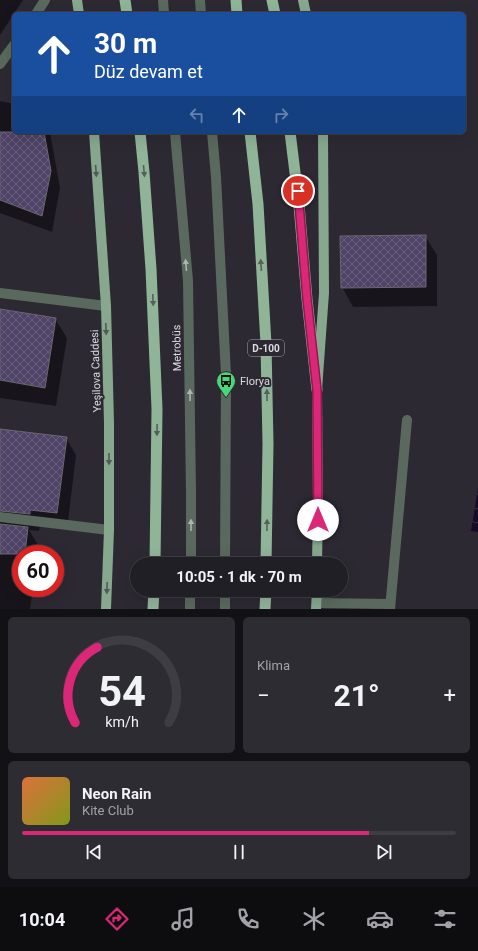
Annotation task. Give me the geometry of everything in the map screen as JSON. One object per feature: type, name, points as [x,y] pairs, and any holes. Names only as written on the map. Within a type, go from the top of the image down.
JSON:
[{"type":"highway","points":[[125,0],[127,12]]},
{"type":"highway","points":[[236,0],[237,12]]},
{"type":"highway","points":[[272,0],[275,12]]},
{"type":"highway","points":[[140,134],[151,269],[157,409],[155,557]]},
{"type":"highway","name":"D-100","points":[[250,134],[258,204],[266,344],[268,452],[266,557]]},
{"type":"highway","points":[[290,134],[299,205],[317,390]]},
{"type":"highway","points":[[153,609],[154,597]]},
{"type":"highway","points":[[265,609],[266,597]]},
{"type":"main road","points":[[77,0],[79,12]]},
{"type":"main road","points":[[303,0],[306,12]]},
{"type":"main road","name":"Yeşilova Caddesi","points":[[94,134],[106,306],[109,423],[109,530],[106,609]]},
{"type":"main road","points":[[317,557],[317,390],[324,293],[323,134]]},
{"type":"street","points":[[37,12],[45,0]]},
{"type":"street","points":[[163,0],[164,12]]},
{"type":"street","points":[[200,0],[201,12]]},
{"type":"street","points":[[0,64],[12,47]]},
{"type":"street","name":"Metrobüs","points":[[175,134],[188,281],[191,557]]},
{"type":"street","points":[[212,134],[216,177],[226,375],[225,557]]},
{"type":"street","points":[[0,293],[106,306]]},
{"type":"street","points":[[317,606],[390,606],[407,420]]},
{"type":"street","points":[[0,517],[109,530]]},
{"type":"street","points":[[190,597],[190,609]]},
{"type":"street","points":[[225,597],[225,609]]},
{"type":"water","points":[[478,488],[478,532],[471,531]]},
{"type":"building","points":[[0,132],[12,132],[12,134],[44,134],[51,171],[42,216],[0,200]]},
{"type":"building","points":[[426,235],[426,287],[341,288],[340,236]]},
{"type":"building","points":[[0,309],[56,318],[45,388],[0,380]]},
{"type":"building","points":[[0,429],[67,437],[57,513],[30,510],[30,514],[0,511]]},
{"type":"building","points":[[0,524],[28,527],[26,545],[12,545],[12,554],[0,554]]},
{"type":"place","name":"Florya","points":[[226,398]]},
{"type":"route","points":[[298,191],[307,299],[317,390],[318,520]]}]
